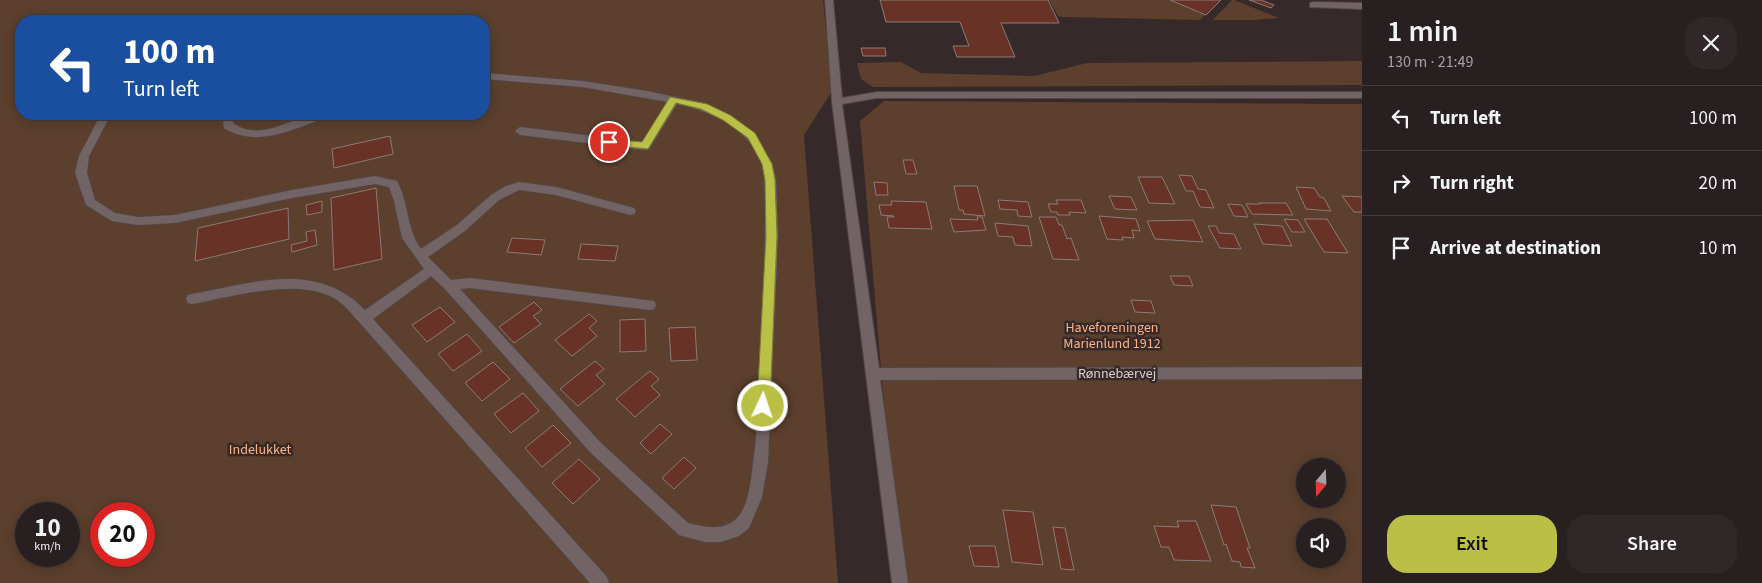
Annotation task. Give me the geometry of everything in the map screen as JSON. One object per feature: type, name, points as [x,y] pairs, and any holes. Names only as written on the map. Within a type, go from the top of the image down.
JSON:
[{"type":"lane","points":[[829,0],[837,102],[900,583]]},
{"type":"lane","points":[[1313,5],[1362,6]]},
{"type":"lane","points":[[103,120],[84,156],[81,173],[90,202],[112,217],[138,221],[174,219],[292,194],[375,180],[393,184],[399,193],[405,234],[420,256],[595,447],[684,530],[704,536],[733,533],[747,518],[756,496],[761,462],[772,236],[770,180],[767,164],[752,136],[727,118],[704,106],[647,94],[582,84],[490,76]]},
{"type":"lane","points":[[837,102],[877,95],[1362,95]]},
{"type":"lane","points":[[520,132],[645,146],[674,100]]},
{"type":"lane","points":[[228,120],[228,125],[241,132],[252,133],[272,132],[308,120]]},
{"type":"lane","points":[[420,256],[461,228],[503,191],[521,186],[541,188],[630,211]]},
{"type":"lane","points":[[364,318],[431,270]]},
{"type":"lane","points":[[192,299],[284,283],[312,285],[336,293],[364,318],[601,583]]},
{"type":"lane","points":[[449,286],[470,283],[650,305]]},
{"type":"lane","name":"Rønnebærvej","points":[[873,374],[1362,372]]},
{"type":"green space","name":"Indelukket","points":[[0,0],[823,0],[832,91],[804,135],[838,583],[0,583]]},
{"type":"green space","points":[[1049,0],[1169,0],[1205,15],[1200,20],[1063,17],[1058,16]]},
{"type":"green space","points":[[1234,0],[1279,18],[1213,20]]},
{"type":"green space","points":[[1362,61],[1362,85],[873,87],[861,79],[857,63],[901,62],[921,73],[1034,76],[1087,63]]},
{"type":"green space","name":"Haveforeningen Marienlund 1912","points":[[884,101],[1362,104],[1362,583],[899,583],[860,121]]},
{"type":"building","points":[[880,0],[1048,0],[1059,23],[1001,23],[1015,57],[957,57],[953,46],[969,46],[960,22],[886,22]]},
{"type":"building","points":[[1170,0],[1221,0],[1206,15]]},
{"type":"building","points":[[1249,0],[1261,0],[1274,5],[1271,8]]},
{"type":"building","points":[[861,48],[885,48],[886,56],[863,56]]},
{"type":"building","points":[[390,136],[393,154],[334,168],[332,149]]},
{"type":"building","points":[[903,160],[913,160],[917,174],[906,174]]},
{"type":"building","points":[[1179,175],[1192,176],[1198,189],[1206,190],[1214,208],[1200,207],[1193,191],[1186,191]]},
{"type":"building","points":[[1138,177],[1162,177],[1175,204],[1149,203]]},
{"type":"building","points":[[874,182],[887,183],[888,195],[876,195]]},
{"type":"building","points":[[954,186],[977,186],[985,216],[964,214],[963,210],[959,210]]},
{"type":"building","points":[[1296,187],[1314,188],[1320,197],[1324,198],[1331,211],[1306,209]]},
{"type":"building","points":[[376,188],[382,259],[334,270],[331,198]]},
{"type":"building","points":[[1109,196],[1131,197],[1137,210],[1115,209]]},
{"type":"building","points":[[1342,196],[1362,197],[1362,212],[1354,212]]},
{"type":"building","points":[[998,200],[1028,202],[1032,217],[1018,216],[1017,210],[1000,209]]},
{"type":"building","points":[[1056,200],[1081,200],[1086,213],[1069,212],[1070,215],[1058,215],[1057,212],[1051,212],[1048,204],[1058,204]]},
{"type":"building","points":[[322,201],[322,212],[307,215],[306,205]]},
{"type":"building","points":[[891,201],[926,202],[932,229],[889,228],[887,217],[894,216],[881,215],[879,205],[892,205]]},
{"type":"building","points":[[1286,203],[1293,215],[1252,214],[1246,204]]},
{"type":"building","points":[[1228,204],[1242,205],[1248,217],[1234,216]]},
{"type":"building","points":[[288,208],[289,239],[195,261],[198,228]]},
{"type":"building","points":[[1099,216],[1136,219],[1140,231],[1132,230],[1134,238],[1122,237],[1123,240],[1107,239]]},
{"type":"building","points":[[977,217],[982,217],[986,230],[954,232],[950,219],[978,220]]},
{"type":"building","points":[[1039,217],[1056,217],[1059,225],[1062,225],[1067,239],[1071,238],[1079,260],[1053,259]]},
{"type":"building","points":[[1284,219],[1298,220],[1305,232],[1292,232]]},
{"type":"building","points":[[1304,219],[1327,219],[1348,253],[1324,252]]},
{"type":"building","points":[[1193,220],[1203,242],[1155,239],[1147,221]]},
{"type":"building","points":[[995,223],[1028,226],[1032,246],[1015,245],[1013,237],[998,236]]},
{"type":"building","points":[[1254,224],[1282,226],[1292,246],[1263,244]]},
{"type":"building","points":[[1208,226],[1216,226],[1219,233],[1234,234],[1241,249],[1220,248]]},
{"type":"building","points":[[315,230],[317,245],[292,252],[291,245],[307,241],[306,232]]},
{"type":"building","points":[[512,238],[545,240],[541,255],[507,252]]},
{"type":"building","points":[[581,244],[618,246],[615,261],[578,259]]},
{"type":"building","points":[[1170,276],[1189,276],[1193,286],[1174,285]]},
{"type":"building","points":[[1131,300],[1151,301],[1155,313],[1135,312]]},
{"type":"building","points":[[534,302],[542,310],[533,316],[541,324],[514,343],[499,327]]},
{"type":"building","points":[[440,307],[455,322],[427,342],[412,325]]},
{"type":"building","points":[[589,314],[597,321],[589,328],[597,336],[572,356],[555,340]]},
{"type":"building","points":[[645,319],[646,351],[620,352],[620,320]]},
{"type":"building","points":[[695,327],[697,360],[671,361],[669,328]]},
{"type":"building","points":[[467,334],[482,351],[453,371],[438,354]]},
{"type":"building","points":[[595,361],[604,369],[596,375],[605,384],[578,406],[560,389]]},
{"type":"building","points":[[493,362],[510,379],[482,401],[465,383]]},
{"type":"building","points":[[650,371],[659,379],[651,386],[660,395],[635,417],[616,399]]},
{"type":"building","points":[[523,393],[539,411],[511,433],[494,414]]},
{"type":"building","points":[[660,424],[672,434],[651,454],[640,443]]},
{"type":"building","points":[[553,425],[571,443],[542,467],[525,448]]},
{"type":"building","points":[[684,457],[696,468],[674,489],[662,478]]},
{"type":"building","points":[[579,459],[600,479],[573,504],[552,483]]},
{"type":"building","points":[[1211,505],[1236,507],[1250,548],[1247,548],[1255,568],[1241,567],[1240,562],[1232,561],[1226,544],[1224,545]]},
{"type":"building","points":[[1003,510],[1033,512],[1043,565],[1012,562]]},
{"type":"building","points":[[1177,521],[1196,521],[1211,561],[1174,560],[1169,547],[1161,547],[1154,526],[1179,527]]},
{"type":"building","points":[[1053,527],[1065,528],[1074,570],[1061,569]]},
{"type":"building","points":[[969,546],[995,546],[999,567],[974,566]]},
{"type":"route","points":[[609,142],[645,146],[674,100],[704,106],[727,118],[752,136],[767,164],[770,180],[772,236],[763,406]]}]
